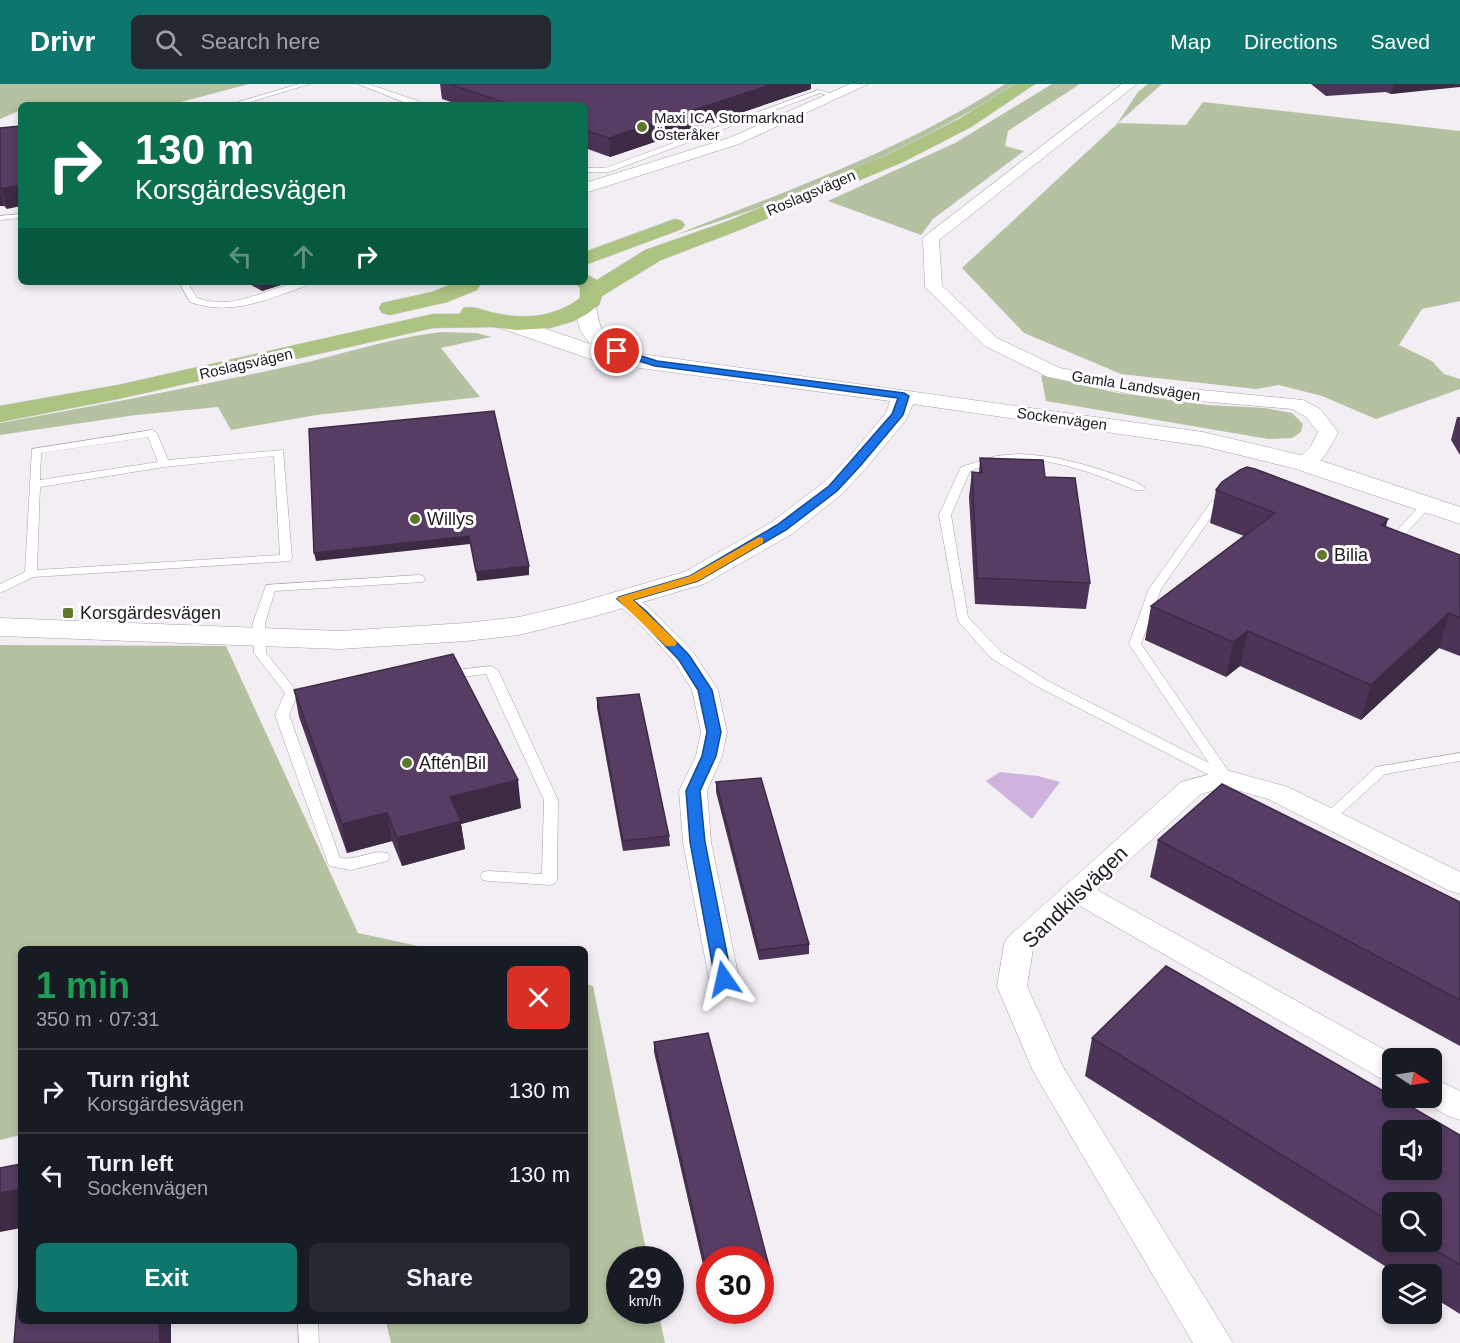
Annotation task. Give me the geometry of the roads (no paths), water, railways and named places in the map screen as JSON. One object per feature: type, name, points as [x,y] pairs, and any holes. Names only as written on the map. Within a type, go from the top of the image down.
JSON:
[{"type":"main road","name":"Roslagsvägen","points":[[0,414],[118,392],[433,321],[550,320],[587,294],[653,255],[735,225],[896,158],[964,123],[1027,84]]},
{"type":"main road","points":[[588,258],[694,218]]},
{"type":"main road","name":"Roslagsvägen","points":[[0,394],[206,352],[439,297],[466,285]]},
{"type":"main road","points":[[469,285],[460,296],[464,307],[480,316],[498,321]]},
{"type":"street","points":[[588,187],[734,141],[861,84]]},
{"type":"street","name":"Gamla Landsvägen","points":[[1130,84],[932,239],[934,287],[991,342],[1055,373],[1141,390],[1296,405],[1305,408],[1313,412],[1328,432],[1320,449],[1304,463]]},
{"type":"street","name":"Sockenvägen","points":[[587,294],[588,324],[594,338],[617,351],[655,363]]},
{"type":"street","name":"Sockenvägen","points":[[498,321],[541,333],[602,356],[1203,439],[1304,463],[1460,516]]},
{"type":"street","points":[[0,627],[340,640],[466,632],[519,626],[694,578],[782,528],[833,488],[858,462],[897,415],[904,396]]},
{"type":"street","points":[[623,599],[642,613],[684,657],[705,690],[714,732],[709,756],[693,791],[698,842],[724,979]]},
{"type":"street","points":[[1226,778],[1278,793],[1460,884]]},
{"type":"street","name":"Sandkilsvägen","points":[[1214,1343],[1049,1071],[1012,986],[1019,945],[1191,788],[1226,778]]},
{"type":"street","points":[[1077,892],[1382,1063]]},
{"type":"street","points":[[1442,1096],[1460,1107]]},
{"type":"lane","points":[[243,102],[307,84]]},
{"type":"lane","points":[[361,84],[412,102]]},
{"type":"lane","points":[[588,169],[606,170],[820,91],[836,96]]},
{"type":"lane","points":[[0,218],[18,216]]},
{"type":"lane","points":[[185,285],[193,300],[213,306],[247,301],[298,285]]},
{"type":"lane","points":[[32,574],[36,451],[152,433],[164,464]]},
{"type":"lane","points":[[0,590],[32,574],[286,558],[279,452],[164,464],[35,484]]},
{"type":"lane","points":[[1139,488],[1093,469],[1050,459],[1000,458],[965,470],[945,515],[962,618],[996,655],[1042,684],[1226,778]]},
{"type":"lane","points":[[1226,778],[1135,644],[1155,589],[1215,504],[1239,493]]},
{"type":"lane","points":[[1375,531],[1396,538],[1427,504]]},
{"type":"lane","points":[[292,693],[260,653],[259,623],[270,588],[418,579]]},
{"type":"lane","points":[[432,677],[491,670],[551,800],[549,880],[488,876]]},
{"type":"lane","points":[[292,693],[327,689]]},
{"type":"lane","points":[[292,693],[282,715],[334,862],[351,865],[382,857]]},
{"type":"lane","points":[[1328,818],[1381,770],[1460,757]]},
{"type":"lane","points":[[308,1324],[309,1343]]},
{"type":"place","name":"Maxi ICA Stormarknad Österåker","points":[[642,127]]},
{"type":"place","name":"Willys","points":[[415,519]]},
{"type":"place","name":"Bilia","points":[[1322,555]]},
{"type":"place","name":"Korsgärdesvägen","points":[[68,613]]},
{"type":"place","name":"Aftén Bil","points":[[407,763]]}]
